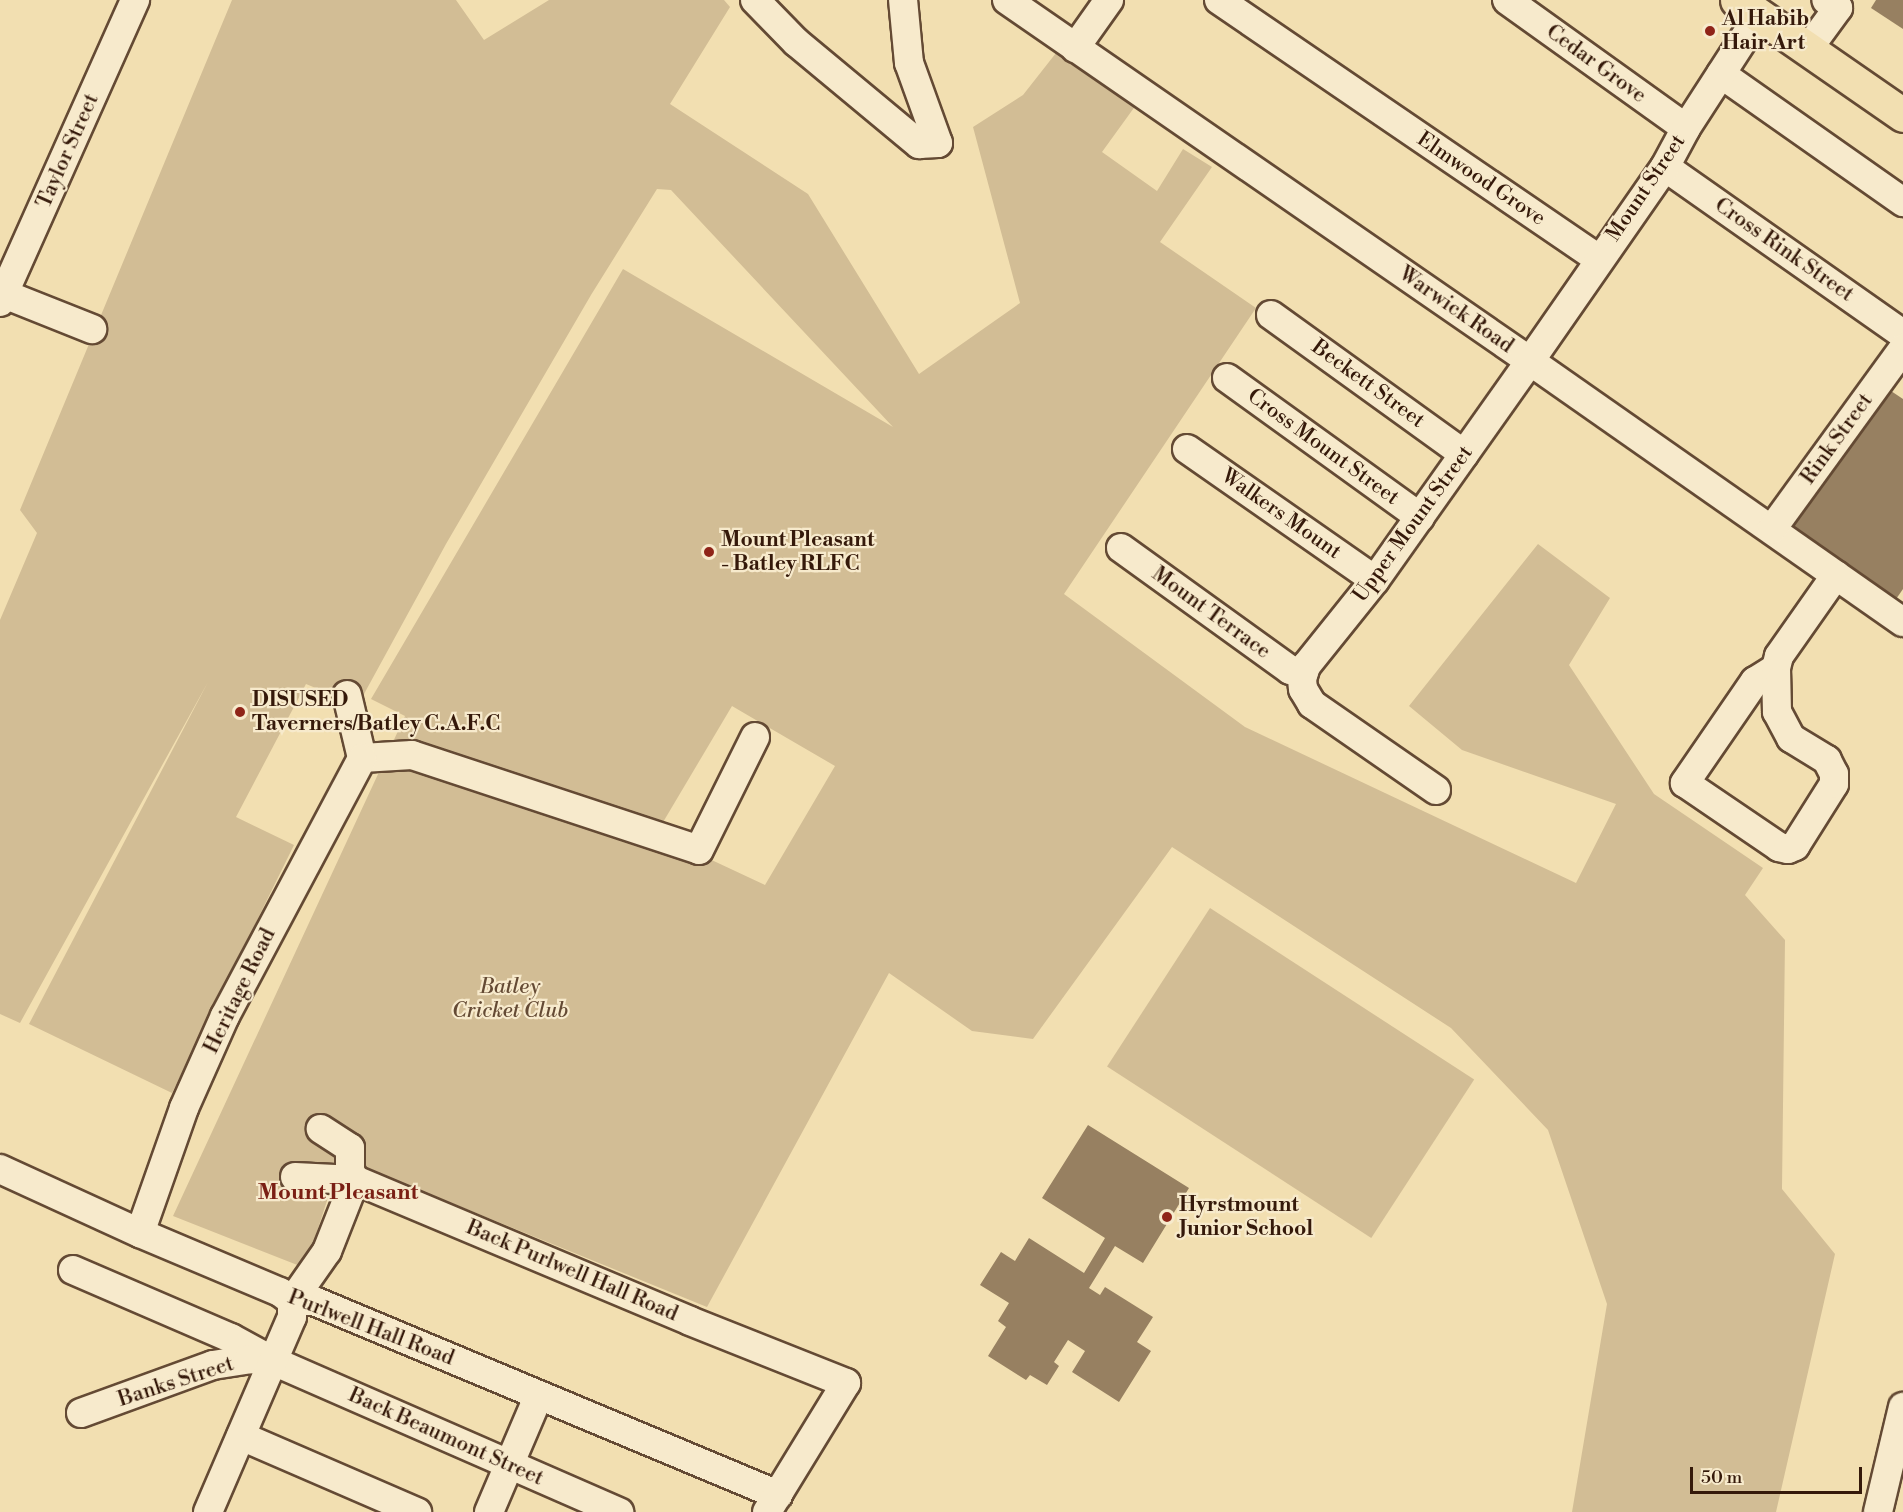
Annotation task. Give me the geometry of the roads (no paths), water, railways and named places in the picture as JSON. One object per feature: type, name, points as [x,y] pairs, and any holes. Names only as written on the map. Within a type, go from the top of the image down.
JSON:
[{"type":"main road","points":[[1748,8],[1903,115]]},
{"type":"street","name":"Taylor Street","points":[[2,298],[135,0]]},
{"type":"street","points":[[755,0],[796,42],[919,144],[938,143],[909,63],[903,0]]},
{"type":"street","name":"Warwick Road","points":[[1007,0],[1903,622]]},
{"type":"street","points":[[1075,48],[1110,0]]},
{"type":"street","name":"Elmwood Grove","points":[[1219,0],[1598,260]]},
{"type":"street","name":"Cedar Grove","points":[[1507,0],[1686,128]]},
{"type":"street","points":[[1808,49],[1838,8],[1826,0]]},
{"type":"street","name":"Mount Street","points":[[1530,361],[1598,260],[1665,167],[1686,128],[1721,74],[1748,8]]},
{"type":"street","points":[[1721,74],[1903,202]]},
{"type":"street","name":"Cross Rink Street","points":[[1665,167],[1903,333]]},
{"type":"street","points":[[2,298],[92,329]]},
{"type":"street","name":"Beckett Street","points":[[1271,315],[1464,454]]},
{"type":"street","name":"Rink Street","points":[[1772,529],[1895,378],[1903,349]]},
{"type":"street","name":"Upper Mount Street","points":[[1304,676],[1530,361]]},
{"type":"street","name":"Cross Mount Street","points":[[1227,378],[1420,517]]},
{"type":"street","name":"Walkers Mount","points":[[1187,449],[1375,580]]},
{"type":"street","name":"Mount Terrace","points":[[1126,542],[1290,670],[1304,676]]},
{"type":"street","points":[[1769,678],[1777,712],[1791,738],[1827,760],[1834,774],[1834,784],[1796,846],[1788,849],[1779,847],[1685,783],[1769,678],[1779,656],[1836,575]]},
{"type":"street","points":[[1304,676],[1312,704],[1436,790]]},
{"type":"street","points":[[347,695],[362,758],[412,755],[699,850],[755,737]]},
{"type":"street","name":"Heritage Road","points":[[140,1233],[184,1108],[225,1016],[362,758]]},
{"type":"street","points":[[292,1301],[327,1251],[355,1180],[350,1171],[350,1148],[321,1129]]},
{"type":"street","name":"Purlwell Hall Road","points":[[0,1169],[140,1233],[280,1292],[292,1301],[314,1301],[539,1395],[772,1503]]},
{"type":"street","name":"Back Purlwell Hall Road","points":[[295,1177],[355,1180],[690,1321],[846,1383],[772,1503]]},
{"type":"street","points":[[73,1270],[231,1338],[273,1362]]},
{"type":"street","name":"Banks Street","points":[[208,1512],[292,1317],[292,1301]]},
{"type":"street","name":"Banks Street","points":[[81,1413],[213,1365],[249,1359],[273,1362]]},
{"type":"street","name":"Back Beaumont Street","points":[[273,1362],[619,1512]]},
{"type":"street","points":[[489,1512],[539,1395]]},
{"type":"street","points":[[1878,1512],[1902,1415]]},
{"type":"street","points":[[241,1436],[417,1512]]},
{"type":"place","name":"Al Habib Hair Art","points":[[1710,31]]},
{"type":"place","name":"Mount Pleasant - Batley RLFC","points":[[709,552]]},
{"type":"place","name":"DISUSED Taverners/Batley C.A.F.C","points":[[240,712]]},
{"type":"place","name":"Hyrstmount Junior School","points":[[1167,1217]]},
{"type":"district","name":"Mount Pleasant","points":[[338,1193]]},
{"type":"park label","name":"Batley Cricket Club","points":[[510,999]]}]
